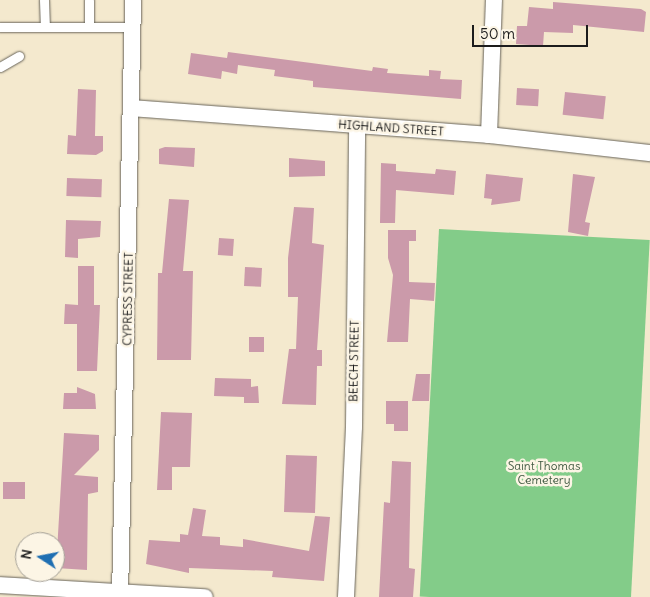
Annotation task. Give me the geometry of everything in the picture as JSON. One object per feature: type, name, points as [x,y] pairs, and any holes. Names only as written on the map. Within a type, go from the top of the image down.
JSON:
[{"type":"street","name":"CYPRESS STREET","points":[[120,594],[133,0]]},
{"type":"street","points":[[489,135],[494,0]]},
{"type":"street","name":"HIGHLAND STREET","points":[[132,108],[489,135],[650,153]]},
{"type":"street","name":"BEECH STREET","points":[[346,597],[354,427],[357,126]]},
{"type":"street","points":[[0,585],[120,594],[206,597]]},
{"type":"lane","points":[[44,0],[45,27]]},
{"type":"lane","points":[[88,0],[89,26]]},
{"type":"lane","points":[[0,27],[133,27]]},
{"type":"lane","points":[[0,67],[19,56]]},
{"type":"green space","name":"Saint Thomas Cemetery","points":[[439,229],[650,240],[631,597],[420,596]]},
{"type":"building","points":[[553,2],[641,9],[646,12],[644,32],[573,25],[573,33],[544,32],[543,46],[516,44],[517,26],[527,26],[529,7],[553,9]]},
{"type":"building","points":[[228,52],[372,71],[373,67],[388,69],[387,73],[429,76],[429,70],[441,71],[440,79],[462,80],[461,99],[313,87],[313,81],[274,76],[275,70],[238,65],[237,74],[222,71],[221,79],[188,74],[191,53],[227,58]]},
{"type":"building","points":[[517,88],[539,89],[538,106],[516,105]]},
{"type":"building","points":[[78,89],[96,90],[95,136],[103,136],[103,151],[96,155],[67,154],[68,135],[76,136]]},
{"type":"building","points":[[565,92],[606,96],[603,119],[563,115]]},
{"type":"building","points":[[165,147],[195,148],[194,167],[159,164],[159,149]]},
{"type":"building","points":[[289,158],[325,161],[325,176],[289,177]]},
{"type":"building","points":[[381,163],[396,164],[396,171],[435,174],[436,169],[456,171],[454,195],[396,190],[395,223],[380,223]]},
{"type":"building","points":[[486,174],[523,178],[520,201],[491,205],[492,199],[484,198]]},
{"type":"building","points":[[573,174],[595,177],[585,222],[590,223],[588,236],[568,232]]},
{"type":"building","points":[[67,178],[102,179],[101,197],[66,196]]},
{"type":"building","points":[[169,199],[189,200],[183,271],[193,271],[191,360],[157,360],[158,273],[162,273]]},
{"type":"building","points":[[294,207],[314,208],[312,243],[324,245],[317,350],[322,350],[322,366],[317,366],[316,405],[282,404],[289,349],[296,349],[298,297],[288,297],[288,258]]},
{"type":"building","points":[[66,220],[101,221],[100,237],[78,239],[78,258],[65,257]]},
{"type":"building","points":[[388,230],[416,230],[416,241],[409,241],[409,282],[435,283],[434,301],[410,299],[408,342],[387,342],[393,275],[388,258]]},
{"type":"building","points":[[219,238],[234,239],[233,256],[218,255]]},
{"type":"building","points":[[78,266],[94,266],[94,305],[100,305],[97,371],[77,371],[77,324],[64,324],[65,304],[78,305]]},
{"type":"building","points":[[245,267],[262,268],[261,287],[244,286]]},
{"type":"building","points":[[249,337],[264,337],[264,352],[249,352]]},
{"type":"building","points":[[416,374],[430,374],[429,401],[412,401]]},
{"type":"building","points":[[215,378],[251,379],[251,387],[258,386],[259,403],[244,403],[244,397],[214,396]]},
{"type":"building","points":[[77,387],[95,394],[96,409],[63,409],[64,393],[77,393]]},
{"type":"building","points":[[386,401],[408,401],[408,431],[394,431],[394,424],[386,424]]},
{"type":"building","points":[[161,412],[192,413],[190,467],[172,467],[172,490],[157,490]]},
{"type":"building","points":[[64,433],[99,435],[99,450],[74,475],[98,477],[98,492],[88,494],[87,570],[65,569],[65,532],[58,532]]},
{"type":"building","points":[[286,455],[317,456],[315,513],[284,512]]},
{"type":"building","points":[[392,461],[411,462],[409,568],[415,569],[413,597],[379,597],[384,502],[390,503]]},
{"type":"building","points":[[3,482],[25,482],[25,499],[3,499]]},
{"type":"building","points":[[193,508],[206,510],[202,536],[220,537],[220,545],[243,547],[243,539],[309,551],[315,516],[330,517],[324,581],[272,577],[273,571],[189,568],[189,573],[146,564],[149,540],[180,542],[180,534],[188,535]]}]
